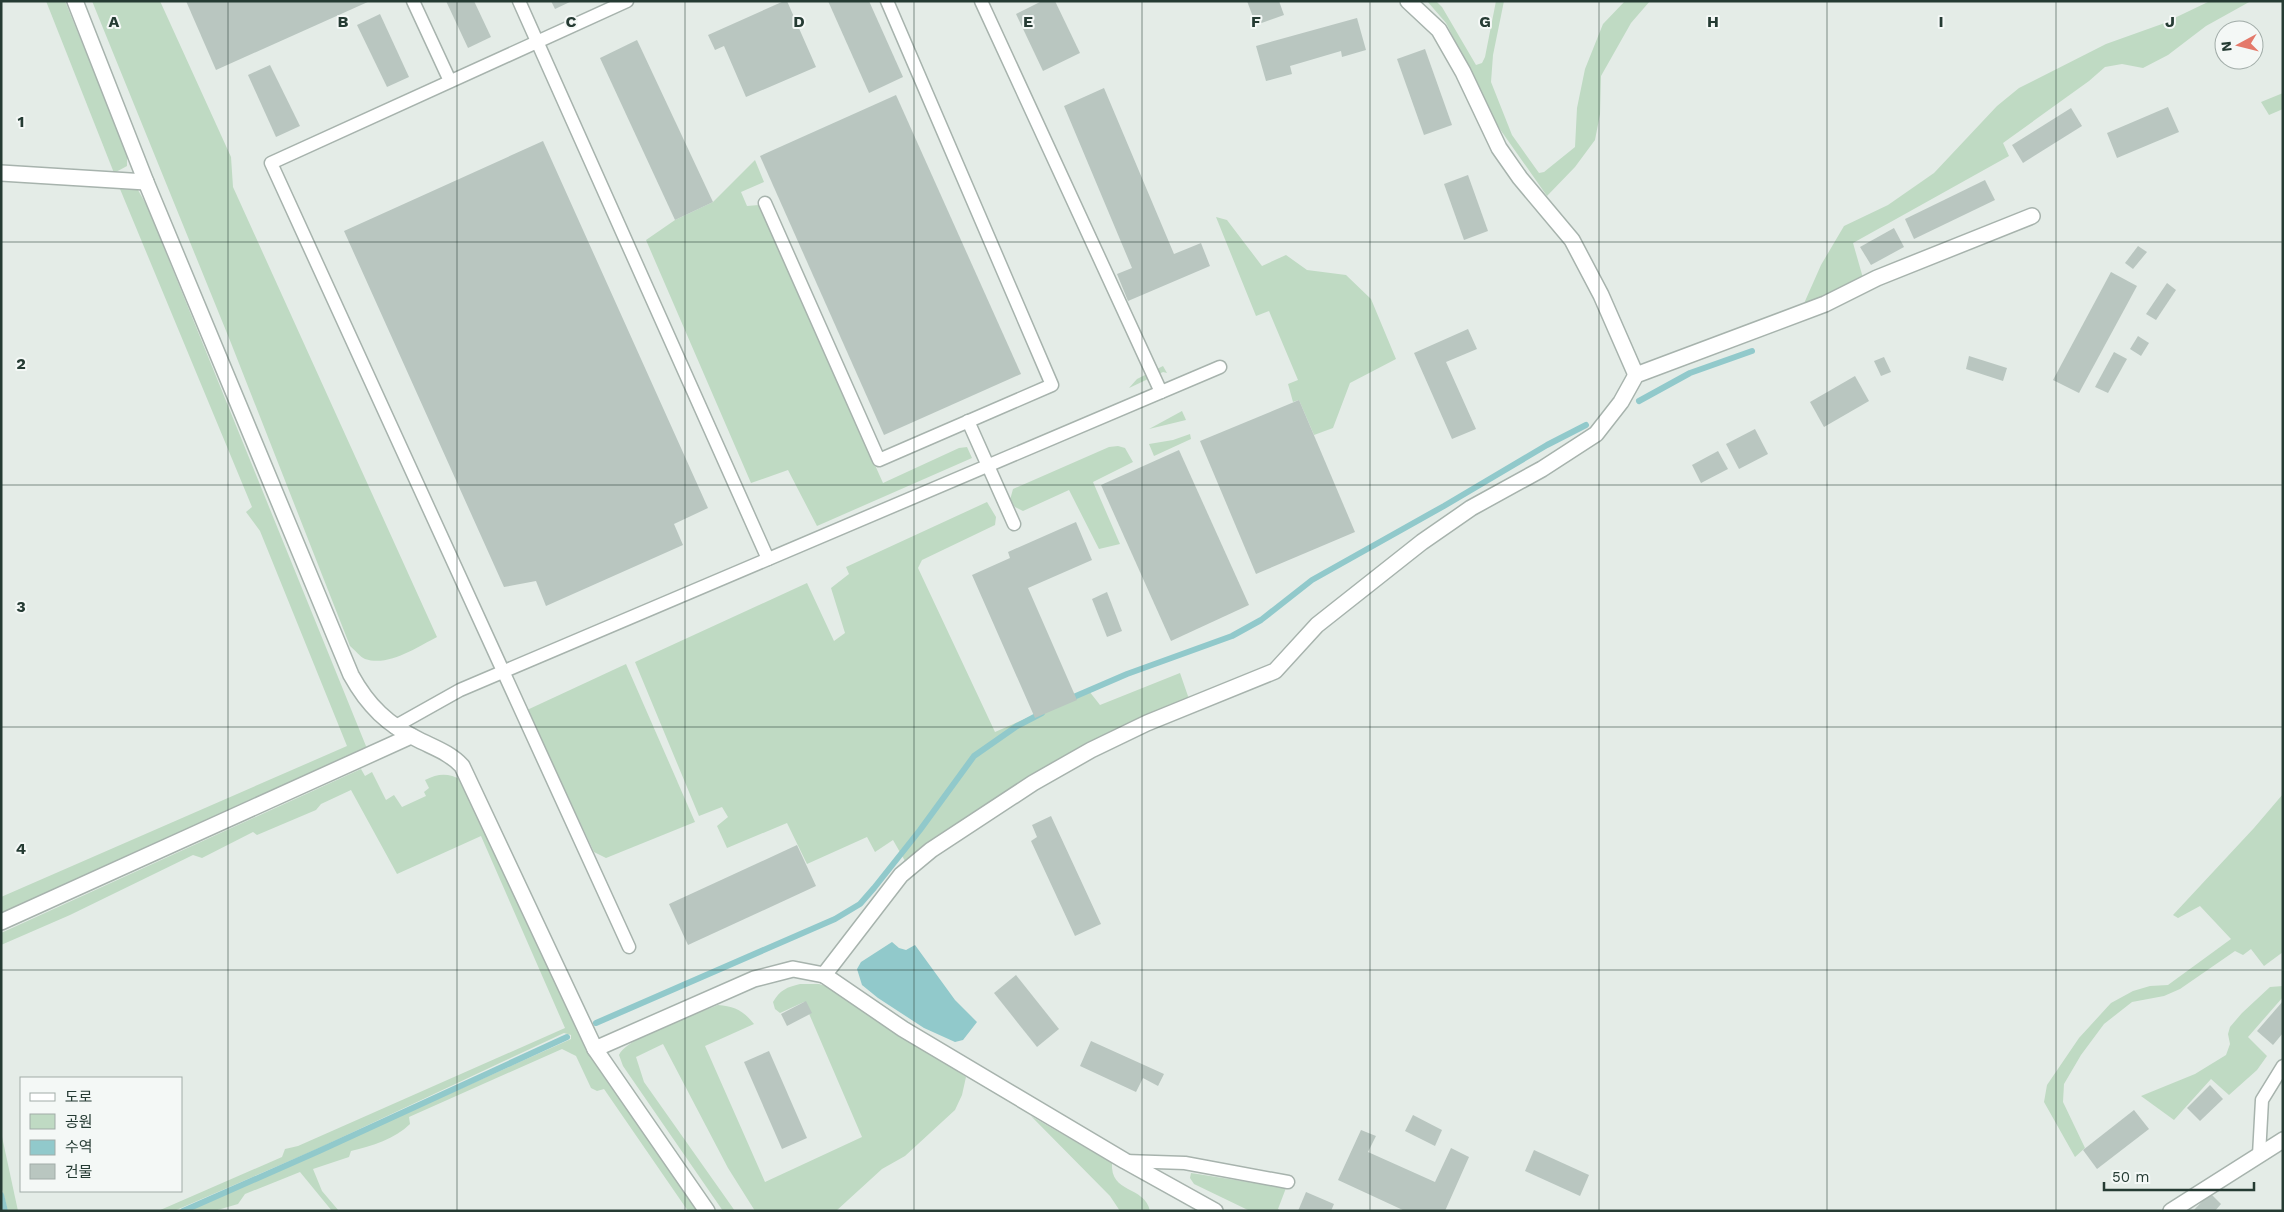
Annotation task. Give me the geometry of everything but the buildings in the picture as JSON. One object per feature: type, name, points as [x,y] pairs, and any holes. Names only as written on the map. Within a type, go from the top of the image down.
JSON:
[{"type":"street","points":[[75,1],[146,182],[351,675],[362,694],[374,709],[394,727],[452,756],[462,766],[595,1049],[707,1211]]},
{"type":"street","points":[[1408,1],[1439,30],[1463,72],[1499,148],[1520,178],[1572,240],[1601,295],[1636,375]]},
{"type":"street","points":[[1,173],[146,182]]},
{"type":"street","points":[[824,975],[901,875],[930,850],[1033,783],[1091,750],[1147,722],[1276,671],[1317,625],[1422,542],[1471,508],[1542,469],[1596,434],[1621,402],[1636,375],[1825,304],[1877,278],[2032,216]]},
{"type":"street","points":[[1,922],[410,736]]},
{"type":"street","points":[[595,1049],[754,979],[793,968],[824,975],[903,1029],[1125,1161],[1215,1211]]},
{"type":"street","points":[[2171,1211],[2283,1140]]},
{"type":"lane","points":[[413,1],[450,81]]},
{"type":"lane","points":[[519,1],[768,559]]},
{"type":"lane","points":[[627,1],[272,163],[629,947]]},
{"type":"lane","points":[[765,203],[879,460],[1052,385],[887,1]]},
{"type":"lane","points":[[981,1],[1162,392]]},
{"type":"lane","points":[[394,727],[460,690],[1220,367]]},
{"type":"lane","points":[[968,421],[1014,524]]},
{"type":"lane","points":[[2259,1155],[2262,1100],[2283,1066]]},
{"type":"lane","points":[[1125,1161],[1185,1163],[1288,1182]]},
{"type":"green space","points":[[46,1],[65,1],[127,153],[127,166],[114,173]]},
{"type":"green space","points":[[92,1],[160,1],[231,157],[233,187],[437,637],[402,655],[374,661],[363,658],[350,646],[231,343]]},
{"type":"green space","points":[[1427,1],[1436,1],[1442,7],[1476,65],[1482,63],[1485,57],[1496,1],[1504,1],[1493,55],[1491,82],[1512,135],[1539,173],[1544,172],[1575,147],[1577,108],[1585,69],[1603,24],[1625,1],[1650,1],[1631,23],[1601,76],[1600,114],[1595,140],[1575,167],[1547,196],[1497,125],[1446,23]]},
{"type":"green space","points":[[2210,1],[2251,1],[2214,20],[2168,55],[2143,68],[2122,64],[2105,67],[2089,81],[2003,143],[2009,156],[1853,243],[1863,278],[1802,308],[1821,265],[1844,226],[1888,205],[1934,173],[1997,106],[2019,88],[2106,44],[2162,24]]},
{"type":"green space","points":[[2283,93],[2283,109],[2269,115],[2261,102]]},
{"type":"green space","points":[[755,160],[764,182],[741,192],[747,206],[759,205],[883,483],[959,448],[967,447],[972,458],[817,526],[788,470],[751,483],[646,240],[675,220],[713,202]]},
{"type":"green space","points":[[120,189],[138,190],[147,206],[368,751],[1,916],[1,897],[347,746],[260,531],[246,512],[252,507]]},
{"type":"green space","points":[[1216,217],[1227,220],[1262,266],[1286,255],[1307,270],[1346,275],[1371,299],[1396,359],[1350,383],[1333,428],[1314,435],[1299,400],[1293,402],[1288,384],[1298,380],[1269,311],[1256,316]]},
{"type":"green space","points":[[1163,366],[1167,373],[1163,372],[1129,388],[1137,379]]},
{"type":"green space","points":[[1182,411],[1186,420],[1149,429]]},
{"type":"green space","points":[[1190,434],[1191,439],[1154,456],[1149,444],[1173,440]]},
{"type":"green space","points":[[1118,446],[1125,448],[1133,462],[1093,482],[1120,544],[1099,549],[1069,490],[1023,511],[1015,507],[1010,500],[1013,489],[1109,447]]},
{"type":"green space","points":[[987,502],[996,517],[995,525],[922,560],[918,568],[995,732],[1089,691],[1100,705],[1180,673],[1189,699],[905,861],[893,840],[875,852],[867,837],[807,864],[787,823],[727,848],[717,826],[728,817],[722,807],[699,816],[635,662],[807,583],[834,641],[845,633],[831,588],[849,574],[846,567]]},
{"type":"green space","points":[[626,664],[695,822],[606,858],[594,852],[527,710]]},
{"type":"green space","points":[[361,769],[365,776],[372,772],[386,800],[394,795],[402,807],[426,796],[424,792],[429,788],[425,780],[443,775],[462,780],[579,1031],[701,1211],[688,1211],[604,1089],[597,1091],[591,1088],[576,1056],[562,1049],[409,1117],[410,1124],[390,1138],[351,1151],[349,1157],[313,1169],[322,1191],[339,1211],[332,1211],[300,1172],[245,1194],[238,1204],[214,1211],[188,1211],[571,1039],[571,1035],[564,1033],[317,1149],[174,1211],[158,1211],[282,1157],[285,1149],[298,1146],[565,1028],[481,836],[397,874],[351,790],[321,804],[316,810],[257,835],[253,832],[202,858],[193,855],[70,915],[1,945],[1,933]]},
{"type":"green space","points":[[2283,794],[2283,952],[2264,966],[2251,949],[2243,955],[2235,951],[2180,989],[2164,996],[2132,1002],[2104,1024],[2081,1055],[2064,1084],[2063,1102],[2085,1148],[2075,1157],[2044,1102],[2047,1085],[2079,1038],[2111,1003],[2133,991],[2150,986],[2168,985],[2231,939],[2200,906],[2178,918],[2173,915]]},
{"type":"green space","points":[[800,984],[819,984],[835,989],[966,1077],[962,1095],[955,1110],[905,1156],[882,1169],[836,1211],[755,1211],[728,1168],[663,1044],[636,1057],[644,1082],[735,1211],[723,1211],[623,1066],[619,1055],[625,1048],[648,1034],[718,1005],[734,1008],[746,1016],[754,1024],[705,1046],[765,1182],[862,1137],[804,1002],[780,1013],[775,1009],[773,1002],[781,992]]},
{"type":"green space","points":[[2283,986],[2283,997],[2248,1037],[2267,1056],[2257,1070],[2229,1095],[2211,1079],[2174,1120],[2141,1096],[2195,1074],[2226,1055],[2230,1044],[2228,1034],[2230,1027],[2270,987]]},
{"type":"green space","points":[[1031,1116],[1112,1163],[1116,1180],[1141,1197],[1147,1203],[1150,1211],[1120,1211],[1110,1196]]},
{"type":"green space","points":[[1,1132],[18,1211],[8,1211],[1,1186]]},
{"type":"green space","points":[[1191,1173],[1286,1188],[1278,1209],[1281,1211],[1250,1211],[1194,1184],[1190,1178]]},
{"type":"water","points":[[892,942],[899,948],[906,950],[915,945],[955,1000],[977,1022],[963,1040],[955,1042],[924,1028],[878,998],[862,985],[857,969],[861,962]]},
{"type":"waterway","points":[[1639,401],[1690,373],[1752,351]]},
{"type":"waterway","points":[[1069,699],[1127,674],[1232,636],[1261,620],[1312,580],[1444,506],[1547,445],[1586,425]]},
{"type":"waterway","points":[[596,1023],[835,919],[860,904],[920,830],[974,756],[1017,726],[1042,713]]},
{"type":"waterway","points":[[183,1211],[567,1037]]},
{"type":"waterway","points":[[1,1195],[5,1211]]}]
